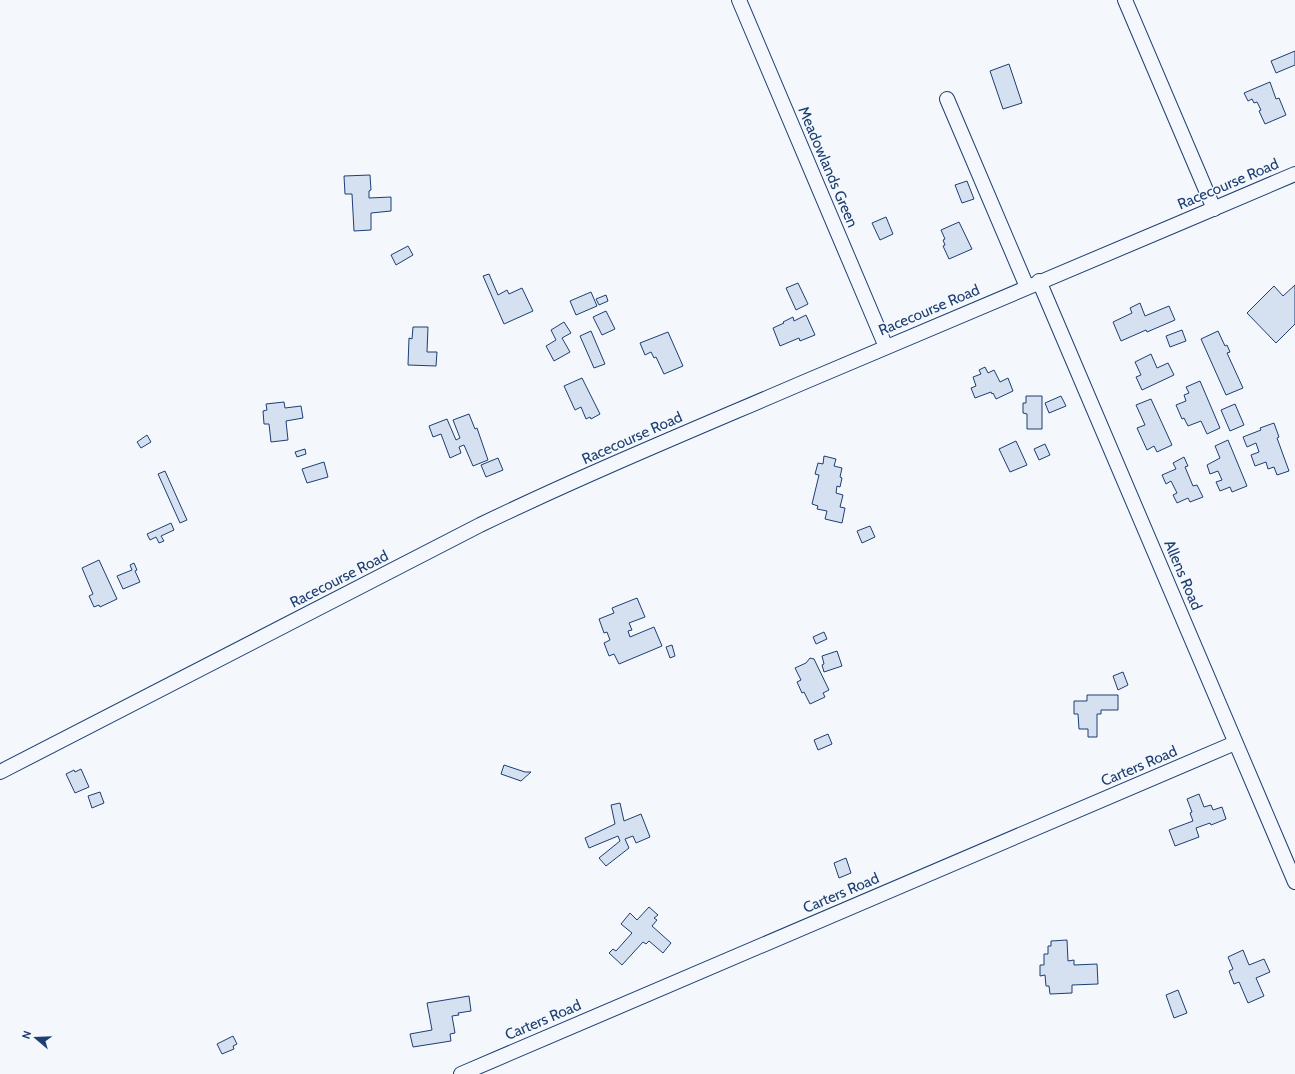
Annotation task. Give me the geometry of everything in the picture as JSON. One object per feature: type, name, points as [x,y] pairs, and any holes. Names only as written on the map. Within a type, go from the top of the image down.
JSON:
[{"type":"street","name":"Meadowlands Green","points":[[739,0],[886,347]]},
{"type":"street","points":[[1124,0],[1214,208]]},
{"type":"street","name":"Allens Road","points":[[947,99],[1033,284],[1236,743],[1295,882]]},
{"type":"street","name":"Racecourse Road","points":[[0,772],[530,501],[1033,284],[1295,174]]},
{"type":"street","name":"Carters Road","points":[[460,1074],[1236,743]]},
{"type":"building","points":[[1295,51],[1295,65],[1276,73],[1271,61]]},
{"type":"building","points":[[1009,64],[1022,103],[1003,109],[990,71]]},
{"type":"building","points":[[1270,82],[1276,99],[1279,98],[1286,115],[1265,124],[1257,102],[1254,103],[1252,99],[1248,101],[1244,93]]},
{"type":"building","points":[[370,175],[371,190],[369,191],[369,198],[391,197],[391,211],[371,213],[371,230],[354,231],[352,194],[345,194],[344,176]]},
{"type":"building","points":[[967,181],[974,199],[962,203],[955,185]]},
{"type":"building","points":[[886,217],[893,234],[880,240],[872,223]]},
{"type":"building","points":[[959,222],[972,249],[949,259],[943,246],[945,245],[943,240],[945,239],[941,230]]},
{"type":"building","points":[[408,246],[413,255],[396,265],[391,255]]},
{"type":"building","points":[[489,274],[498,295],[507,290],[509,294],[522,288],[533,311],[504,324],[483,276]]},
{"type":"building","points":[[798,283],[808,304],[796,310],[786,288]]},
{"type":"building","points":[[1295,285],[1295,324],[1276,343],[1247,313],[1274,286],[1283,296]]},
{"type":"building","points":[[591,292],[597,306],[576,315],[570,301]]},
{"type":"building","points":[[606,295],[608,301],[599,305],[596,299]]},
{"type":"building","points":[[1140,303],[1145,316],[1169,306],[1175,320],[1121,341],[1113,322],[1132,313],[1130,308]]},
{"type":"building","points":[[606,311],[615,329],[602,335],[593,317]]},
{"type":"building","points":[[806,315],[815,335],[800,341],[799,338],[780,346],[773,328],[793,317],[794,321]]},
{"type":"building","points":[[564,322],[571,333],[562,338],[570,352],[554,361],[546,346],[556,340],[551,330]]},
{"type":"building","points":[[413,327],[428,327],[427,352],[437,352],[436,366],[408,365],[409,338],[412,339]]},
{"type":"building","points":[[1182,330],[1186,341],[1170,347],[1166,336]]},
{"type":"building","points":[[591,331],[605,364],[594,368],[580,336]]},
{"type":"building","points":[[1218,331],[1225,346],[1227,345],[1230,352],[1227,353],[1243,388],[1226,395],[1201,339]]},
{"type":"building","points":[[668,332],[683,366],[664,374],[656,357],[654,358],[651,352],[645,355],[640,343]]},
{"type":"building","points":[[1151,354],[1157,368],[1168,363],[1174,375],[1142,390],[1136,377],[1141,375],[1135,362]]},
{"type":"building","points":[[985,367],[988,373],[994,370],[1000,382],[1008,378],[1013,391],[996,399],[991,392],[975,398],[971,388],[976,386],[973,377],[981,374],[979,370]]},
{"type":"building","points":[[582,378],[600,414],[591,419],[590,417],[586,419],[581,407],[575,410],[564,386]]},
{"type":"building","points":[[1200,381],[1220,428],[1207,434],[1201,421],[1188,426],[1184,418],[1182,419],[1176,405],[1186,401],[1184,395],[1189,393],[1186,387]]},
{"type":"building","points":[[1026,396],[1042,396],[1042,429],[1027,429],[1027,414],[1023,413],[1023,403],[1026,403]]},
{"type":"building","points":[[1061,396],[1066,406],[1049,413],[1045,403]]},
{"type":"building","points":[[1151,399],[1172,445],[1157,452],[1154,446],[1147,450],[1137,428],[1145,425],[1136,405]]},
{"type":"building","points":[[284,402],[285,408],[301,406],[303,418],[286,421],[288,440],[271,442],[269,424],[264,424],[263,411],[267,410],[266,404]]},
{"type":"building","points":[[1235,404],[1244,425],[1230,431],[1221,410]]},
{"type":"building","points":[[469,414],[475,429],[477,428],[488,460],[473,466],[464,445],[459,447],[461,453],[450,458],[441,434],[433,437],[429,426],[447,419],[456,440],[460,438],[453,420]]},
{"type":"building","points":[[1274,423],[1279,437],[1277,438],[1289,471],[1277,475],[1274,467],[1268,469],[1266,462],[1255,466],[1251,455],[1259,452],[1256,443],[1247,447],[1243,437],[1261,430],[1260,428]]},
{"type":"building","points":[[147,435],[151,442],[141,448],[137,442]]},
{"type":"building","points":[[1228,440],[1247,486],[1232,492],[1230,487],[1220,491],[1216,482],[1222,480],[1218,471],[1210,474],[1207,465],[1220,458],[1215,446]]},
{"type":"building","points":[[1016,441],[1027,465],[1010,472],[999,449]]},
{"type":"building","points":[[1045,444],[1050,455],[1039,460],[1034,449]]},
{"type":"building","points":[[305,449],[306,454],[297,457],[295,452]]},
{"type":"building","points":[[824,456],[836,459],[834,466],[842,468],[840,487],[837,486],[836,493],[843,495],[840,507],[845,508],[842,523],[825,519],[827,511],[817,509],[818,506],[812,504],[819,475],[815,474],[818,463],[823,464]]},
{"type":"building","points":[[1184,457],[1188,466],[1185,467],[1193,486],[1197,485],[1203,497],[1190,502],[1188,498],[1177,503],[1173,495],[1177,493],[1171,481],[1166,484],[1162,475],[1176,469],[1173,463]]},
{"type":"building","points":[[498,458],[503,470],[486,477],[481,465]]},
{"type":"building","points":[[324,462],[328,477],[307,483],[302,469]]},
{"type":"building","points":[[165,471],[187,520],[180,523],[158,474]]},
{"type":"building","points":[[171,523],[174,530],[161,536],[164,541],[159,543],[156,537],[150,540],[147,534]]},
{"type":"building","points":[[870,526],[875,537],[862,543],[857,531]]},
{"type":"building","points":[[99,560],[117,599],[100,607],[99,605],[94,607],[89,596],[93,594],[82,568]]},
{"type":"building","points":[[134,563],[137,570],[135,571],[140,582],[123,589],[117,576],[132,570],[130,565]]},
{"type":"building","points":[[637,598],[645,617],[629,623],[632,630],[628,631],[630,637],[654,627],[662,646],[619,664],[614,654],[609,656],[604,643],[610,640],[607,632],[604,633],[599,619],[614,613],[612,608]]},
{"type":"building","points":[[824,632],[827,639],[816,644],[813,637]]},
{"type":"building","points":[[672,645],[675,656],[670,658],[666,647]]},
{"type":"building","points":[[837,651],[842,666],[824,672],[822,656]]},
{"type":"building","points":[[810,658],[814,659],[829,690],[823,693],[825,697],[810,704],[804,692],[802,693],[797,682],[801,680],[795,668],[806,663]]},
{"type":"building","points":[[1123,672],[1128,685],[1118,690],[1113,676]]},
{"type":"building","points":[[1087,695],[1118,695],[1118,710],[1101,710],[1101,714],[1097,714],[1097,737],[1088,737],[1088,729],[1079,729],[1078,714],[1074,714],[1074,701],[1087,701]]},
{"type":"building","points":[[828,734],[832,744],[818,750],[814,740]]},
{"type":"building","points":[[504,765],[525,772],[531,772],[521,781],[501,774]]},
{"type":"building","points":[[81,769],[89,787],[75,793],[66,774],[74,770],[75,772]]},
{"type":"building","points":[[100,792],[104,803],[92,808],[88,796]]},
{"type":"building","points":[[1199,794],[1204,807],[1211,805],[1213,810],[1222,807],[1226,819],[1211,825],[1210,823],[1196,828],[1199,837],[1175,846],[1169,830],[1193,821],[1190,813],[1192,812],[1187,799]]},
{"type":"building","points":[[620,803],[624,821],[641,814],[650,837],[636,843],[633,836],[625,839],[629,848],[606,866],[599,858],[620,841],[618,836],[589,848],[585,838],[615,824],[611,805]]},
{"type":"building","points":[[846,858],[851,873],[839,878],[834,863]]},
{"type":"building","points":[[649,907],[658,915],[654,918],[657,920],[652,926],[671,943],[663,953],[649,941],[646,944],[643,942],[622,965],[609,953],[613,949],[616,951],[632,933],[621,924],[630,913],[637,920]]},
{"type":"building","points":[[1067,940],[1068,961],[1074,960],[1074,965],[1097,964],[1098,984],[1072,985],[1072,993],[1050,994],[1049,986],[1046,986],[1045,975],[1040,976],[1040,965],[1044,965],[1044,954],[1048,954],[1048,946],[1051,946],[1051,941]]},
{"type":"building","points":[[1243,950],[1249,965],[1264,959],[1270,972],[1256,978],[1264,996],[1248,1003],[1239,982],[1234,984],[1229,971],[1233,969],[1228,957]]},
{"type":"building","points":[[1178,990],[1187,1013],[1174,1018],[1166,995]]},
{"type":"building","points":[[469,996],[471,1011],[458,1013],[459,1015],[452,1016],[455,1033],[450,1034],[451,1041],[413,1047],[410,1034],[432,1030],[427,1003]]},
{"type":"building","points":[[233,1036],[237,1044],[233,1046],[234,1049],[222,1054],[217,1044]]}]
